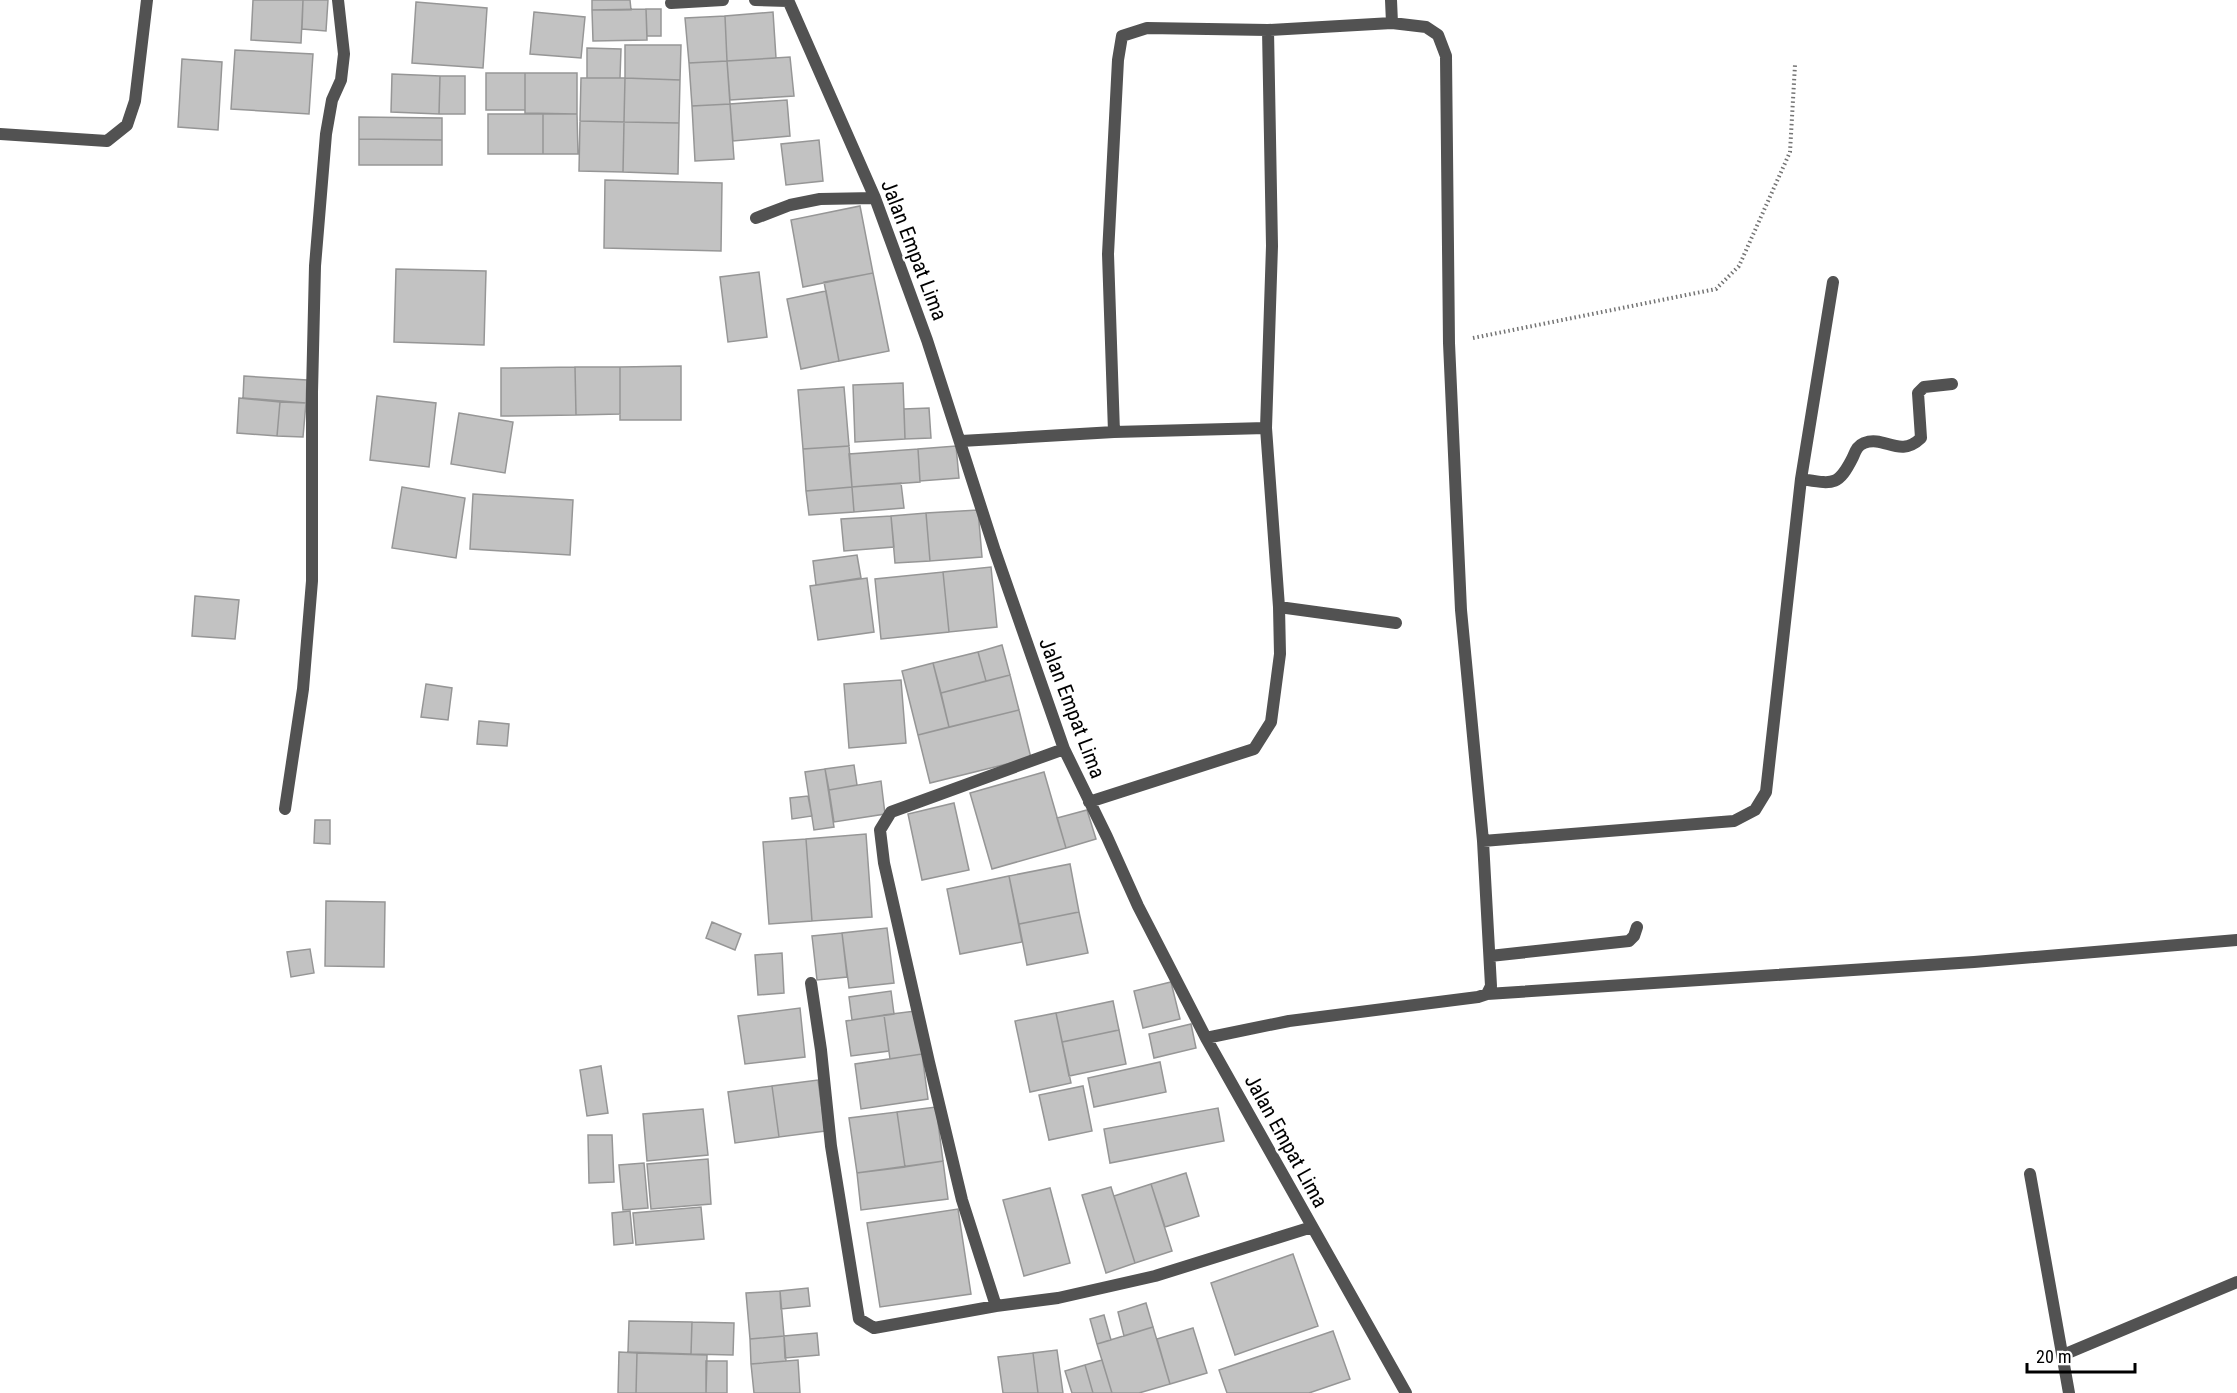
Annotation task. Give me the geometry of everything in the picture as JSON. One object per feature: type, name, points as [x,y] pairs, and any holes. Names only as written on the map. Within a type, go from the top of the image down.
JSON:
[{"type":"street","points":[[0,134],[107,141],[127,125],[135,101],[147,0]]},
{"type":"street","points":[[285,809],[303,689],[312,581],[315,266],[326,134],[332,100],[341,80],[344,54],[338,0]]},
{"type":"street","points":[[670,3],[723,0]]},
{"type":"street","points":[[755,0],[788,0]]},
{"type":"street","name":"Jalan Empat Lima","points":[[788,0],[874,198],[927,340],[995,551],[1064,749],[1138,906],[1206,1038],[1406,1393]]},
{"type":"street","points":[[1391,0],[1392,23]]},
{"type":"street","points":[[1114,432],[1108,254],[1118,60],[1122,36],[1147,28],[1268,30],[1392,23],[1426,27],[1438,35],[1446,56],[1449,343],[1461,610],[1483,841],[1490,956],[1491,986],[1487,994]]},
{"type":"street","points":[[1089,802],[1254,749],[1271,722],[1280,654],[1279,607],[1266,428],[1272,246],[1268,30]]},
{"type":"street","points":[[756,218],[790,206],[820,200],[874,198]]},
{"type":"street","points":[[1483,841],[1734,821],[1755,810],[1766,792],[1801,479],[1833,282]]},
{"type":"street","points":[[1801,479],[1825,483],[1843,476],[1857,447],[1867,442],[1901,448],[1912,446],[1921,438],[1918,393],[1924,387],[1952,384]]},
{"type":"street","points":[[961,441],[1114,432],[1266,428]]},
{"type":"street","points":[[1279,607],[1396,623]]},
{"type":"street","points":[[996,1306],[962,1200],[884,862],[880,830],[891,812],[1064,749]]},
{"type":"street","points":[[1490,956],[1629,941],[1634,936],[1637,927]]},
{"type":"street","points":[[1206,1038],[1289,1021],[1487,994],[1974,963],[2237,940]]},
{"type":"street","points":[[811,983],[831,1146],[859,1319],[874,1328],[996,1306],[1058,1298],[1155,1276],[1312,1227]]},
{"type":"street","points":[[2030,1174],[2069,1393]]},
{"type":"street","points":[[2063,1354],[2237,1282]]},
{"type":"path","points":[[1449,343],[1716,289],[1739,266],[1790,152],[1795,65]]},
{"type":"building","points":[[253,0],[303,0],[301,43],[251,40]]},
{"type":"building","points":[[303,0],[328,0],[326,31],[302,29]]},
{"type":"building","points":[[592,0],[630,0],[631,10],[592,10]]},
{"type":"building","points":[[416,2],[487,8],[483,68],[412,63]]},
{"type":"building","points":[[646,9],[661,9],[661,36],[647,36]]},
{"type":"building","points":[[646,9],[647,40],[593,41],[592,10]]},
{"type":"building","points":[[534,12],[585,17],[581,58],[530,54]]},
{"type":"building","points":[[773,12],[776,58],[727,61],[725,16]]},
{"type":"building","points":[[725,16],[727,61],[689,63],[685,18]]},
{"type":"building","points":[[625,45],[681,45],[680,80],[625,78]]},
{"type":"building","points":[[587,48],[621,49],[620,78],[587,78]]},
{"type":"building","points":[[235,50],[313,54],[309,114],[231,109]]},
{"type":"building","points":[[790,57],[794,96],[730,100],[727,61]]},
{"type":"building","points":[[182,59],[222,62],[218,130],[178,127]]},
{"type":"building","points":[[727,61],[730,104],[692,106],[689,63]]},
{"type":"building","points":[[486,73],[525,73],[525,110],[486,110]]},
{"type":"building","points":[[525,73],[577,73],[577,114],[525,113]]},
{"type":"building","points":[[392,74],[440,76],[439,114],[391,112]]},
{"type":"building","points":[[440,76],[465,76],[465,114],[439,114]]},
{"type":"building","points":[[581,78],[625,78],[624,122],[580,121]]},
{"type":"building","points":[[625,78],[680,80],[679,123],[624,122]]},
{"type":"building","points":[[787,100],[790,136],[733,141],[730,104]]},
{"type":"building","points":[[730,104],[734,159],[695,161],[692,106]]},
{"type":"building","points":[[488,114],[543,114],[543,154],[488,154]]},
{"type":"building","points":[[543,114],[577,114],[578,154],[543,154]]},
{"type":"building","points":[[359,117],[442,118],[442,140],[359,139]]},
{"type":"building","points":[[580,121],[624,122],[623,172],[579,171]]},
{"type":"building","points":[[624,122],[679,123],[678,174],[623,172]]},
{"type":"building","points":[[359,139],[442,140],[442,165],[359,165]]},
{"type":"building","points":[[819,140],[823,181],[786,185],[781,144]]},
{"type":"building","points":[[605,180],[722,183],[721,251],[604,248]]},
{"type":"building","points":[[860,206],[873,273],[803,287],[791,220]]},
{"type":"building","points":[[396,269],[486,271],[484,345],[394,342]]},
{"type":"building","points":[[759,272],[767,337],[728,342],[720,277]]},
{"type":"building","points":[[873,273],[889,351],[839,361],[824,282]]},
{"type":"building","points":[[826,291],[839,361],[801,369],[787,299]]},
{"type":"building","points":[[681,366],[681,420],[620,420],[620,367]]},
{"type":"building","points":[[575,367],[576,415],[501,416],[501,368]]},
{"type":"building","points":[[575,367],[620,367],[620,414],[576,415]]},
{"type":"building","points":[[244,376],[307,380],[306,403],[243,398]]},
{"type":"building","points":[[903,383],[905,439],[855,442],[853,385]]},
{"type":"building","points":[[844,387],[849,446],[803,449],[798,390]]},
{"type":"building","points":[[377,396],[436,403],[429,467],[370,460]]},
{"type":"building","points":[[239,398],[280,402],[277,436],[237,433]]},
{"type":"building","points":[[280,402],[306,403],[303,437],[277,436]]},
{"type":"building","points":[[929,408],[931,438],[905,439],[904,409]]},
{"type":"building","points":[[459,413],[513,422],[505,473],[451,464]]},
{"type":"building","points":[[849,446],[852,487],[806,491],[803,449]]},
{"type":"building","points":[[956,446],[959,478],[920,481],[918,449]]},
{"type":"building","points":[[918,449],[920,482],[852,487],[849,454]]},
{"type":"building","points":[[901,483],[904,508],[854,512],[852,487]]},
{"type":"building","points":[[402,487],[465,498],[456,558],[392,548]]},
{"type":"building","points":[[852,487],[854,512],[809,515],[806,491]]},
{"type":"building","points":[[473,494],[573,500],[570,555],[470,549]]},
{"type":"building","points":[[978,510],[982,557],[930,561],[926,513]]},
{"type":"building","points":[[926,513],[930,561],[895,563],[891,516]]},
{"type":"building","points":[[891,516],[894,547],[844,551],[841,519]]},
{"type":"building","points":[[857,555],[861,578],[816,585],[813,561]]},
{"type":"building","points":[[991,567],[997,627],[949,632],[943,572]]},
{"type":"building","points":[[943,572],[949,632],[881,639],[875,579]]},
{"type":"building","points":[[867,578],[874,632],[818,640],[810,586]]},
{"type":"building","points":[[195,596],[239,600],[235,639],[192,636]]},
{"type":"building","points":[[1002,645],[1010,675],[986,681],[978,652]]},
{"type":"building","points":[[978,652],[986,681],[941,693],[933,663]]},
{"type":"building","points":[[933,663],[949,727],[918,735],[902,671]]},
{"type":"building","points":[[1010,675],[1019,710],[949,727],[941,693]]},
{"type":"building","points":[[901,680],[906,743],[849,748],[844,684]]},
{"type":"building","points":[[426,684],[452,688],[448,720],[421,717]]},
{"type":"building","points":[[1019,710],[1031,758],[930,783],[918,735]]},
{"type":"building","points":[[479,721],[509,724],[507,746],[477,744]]},
{"type":"building","points":[[854,765],[857,785],[829,790],[825,769]]},
{"type":"building","points":[[825,769],[834,827],[814,830],[805,772]]},
{"type":"building","points":[[1044,772],[1066,848],[992,869],[970,793]]},
{"type":"building","points":[[881,781],[885,814],[834,822],[829,790]]},
{"type":"building","points":[[808,796],[812,816],[792,819],[790,798]]},
{"type":"building","points":[[954,803],[969,870],[922,880],[908,814]]},
{"type":"building","points":[[1087,810],[1096,839],[1066,848],[1057,818]]},
{"type":"building","points":[[315,820],[330,820],[330,844],[314,843]]},
{"type":"building","points":[[866,834],[872,917],[812,921],[806,839]]},
{"type":"building","points":[[806,839],[812,921],[769,924],[763,842]]},
{"type":"building","points":[[1070,864],[1079,912],[1019,924],[1009,876]]},
{"type":"building","points":[[1009,876],[1022,942],[960,954],[947,889]]},
{"type":"building","points":[[326,901],[385,902],[384,967],[325,966]]},
{"type":"building","points":[[1079,912],[1088,953],[1027,965],[1019,924]]},
{"type":"building","points":[[712,922],[741,934],[735,950],[706,938]]},
{"type":"building","points":[[887,928],[894,983],[849,988],[842,933]]},
{"type":"building","points":[[842,933],[847,977],[817,980],[812,936]]},
{"type":"building","points":[[310,949],[314,973],[291,977],[287,952]]},
{"type":"building","points":[[782,953],[784,993],[758,995],[755,955]]},
{"type":"building","points":[[1171,982],[1180,1019],[1143,1028],[1134,991]]},
{"type":"building","points":[[891,991],[894,1014],[852,1020],[849,997]]},
{"type":"building","points":[[1113,1001],[1119,1030],[1062,1042],[1056,1013]]},
{"type":"building","points":[[800,1008],[805,1057],[745,1064],[738,1016]]},
{"type":"building","points":[[915,1011],[922,1054],[890,1059],[884,1015]]},
{"type":"building","points":[[1056,1013],[1071,1083],[1030,1092],[1015,1021]]},
{"type":"building","points":[[884,1015],[889,1051],[851,1056],[846,1021]]},
{"type":"building","points":[[1191,1024],[1196,1048],[1154,1058],[1149,1034]]},
{"type":"building","points":[[1119,1030],[1126,1064],[1069,1076],[1062,1042]]},
{"type":"building","points":[[922,1054],[928,1099],[861,1109],[855,1064]]},
{"type":"building","points":[[1160,1062],[1166,1092],[1094,1107],[1088,1078]]},
{"type":"building","points":[[601,1066],[608,1113],[587,1116],[580,1070]]},
{"type":"building","points":[[818,1080],[825,1131],[779,1137],[772,1086]]},
{"type":"building","points":[[772,1086],[779,1137],[735,1143],[728,1092]]},
{"type":"building","points":[[1083,1086],[1092,1131],[1049,1140],[1039,1095]]},
{"type":"building","points":[[936,1107],[943,1161],[905,1167],[897,1112]]},
{"type":"building","points":[[1218,1108],[1224,1141],[1110,1163],[1104,1129]]},
{"type":"building","points":[[703,1109],[708,1155],[647,1161],[643,1114]]},
{"type":"building","points":[[897,1112],[905,1167],[857,1173],[849,1118]]},
{"type":"building","points":[[588,1135],[612,1135],[614,1182],[589,1183]]},
{"type":"building","points":[[708,1159],[711,1204],[651,1209],[647,1164]]},
{"type":"building","points":[[943,1161],[948,1199],[861,1210],[857,1173]]},
{"type":"building","points":[[644,1163],[648,1208],[623,1210],[619,1165]]},
{"type":"building","points":[[1186,1173],[1199,1216],[1165,1227],[1151,1184]]},
{"type":"building","points":[[1151,1184],[1172,1251],[1135,1263],[1114,1196]]},
{"type":"building","points":[[1111,1187],[1135,1263],[1106,1273],[1082,1195]]},
{"type":"building","points":[[1050,1188],[1070,1263],[1024,1276],[1003,1200]]},
{"type":"building","points":[[701,1207],[704,1239],[636,1245],[633,1213]]},
{"type":"building","points":[[958,1209],[971,1294],[880,1307],[867,1223]]},
{"type":"building","points":[[630,1211],[633,1243],[614,1245],[612,1213]]},
{"type":"building","points":[[1293,1254],[1318,1326],[1235,1355],[1211,1283]]},
{"type":"building","points":[[808,1288],[810,1306],[781,1309],[780,1291]]},
{"type":"building","points":[[780,1291],[784,1336],[750,1339],[746,1293]]},
{"type":"building","points":[[1146,1303],[1153,1327],[1124,1336],[1118,1312]]},
{"type":"building","points":[[1104,1315],[1111,1340],[1097,1344],[1090,1319]]},
{"type":"building","points":[[629,1321],[692,1322],[691,1354],[628,1352]]},
{"type":"building","points":[[692,1322],[734,1323],[733,1355],[691,1354]]},
{"type":"building","points":[[1153,1327],[1170,1384],[1139,1393],[1112,1393],[1097,1344]]},
{"type":"building","points":[[1193,1328],[1207,1373],[1170,1384],[1157,1339]]},
{"type":"building","points":[[1333,1331],[1350,1379],[1309,1393],[1227,1393],[1219,1370]]},
{"type":"building","points":[[817,1333],[819,1355],[785,1358],[784,1336]]},
{"type":"building","points":[[784,1336],[786,1361],[751,1364],[750,1339]]},
{"type":"building","points":[[1057,1350],[1063,1393],[1038,1393],[1033,1353]]},
{"type":"building","points":[[619,1352],[637,1353],[636,1393],[618,1393]]},
{"type":"building","points":[[637,1353],[707,1355],[706,1393],[636,1393]]},
{"type":"building","points":[[1033,1353],[1038,1393],[1003,1393],[998,1357]]},
{"type":"building","points":[[798,1360],[800,1393],[754,1393],[751,1364]]},
{"type":"building","points":[[1102,1360],[1112,1393],[1093,1393],[1085,1365]]},
{"type":"building","points":[[706,1361],[727,1361],[727,1393],[706,1393]]},
{"type":"building","points":[[1085,1365],[1093,1393],[1072,1393],[1065,1371]]}]
